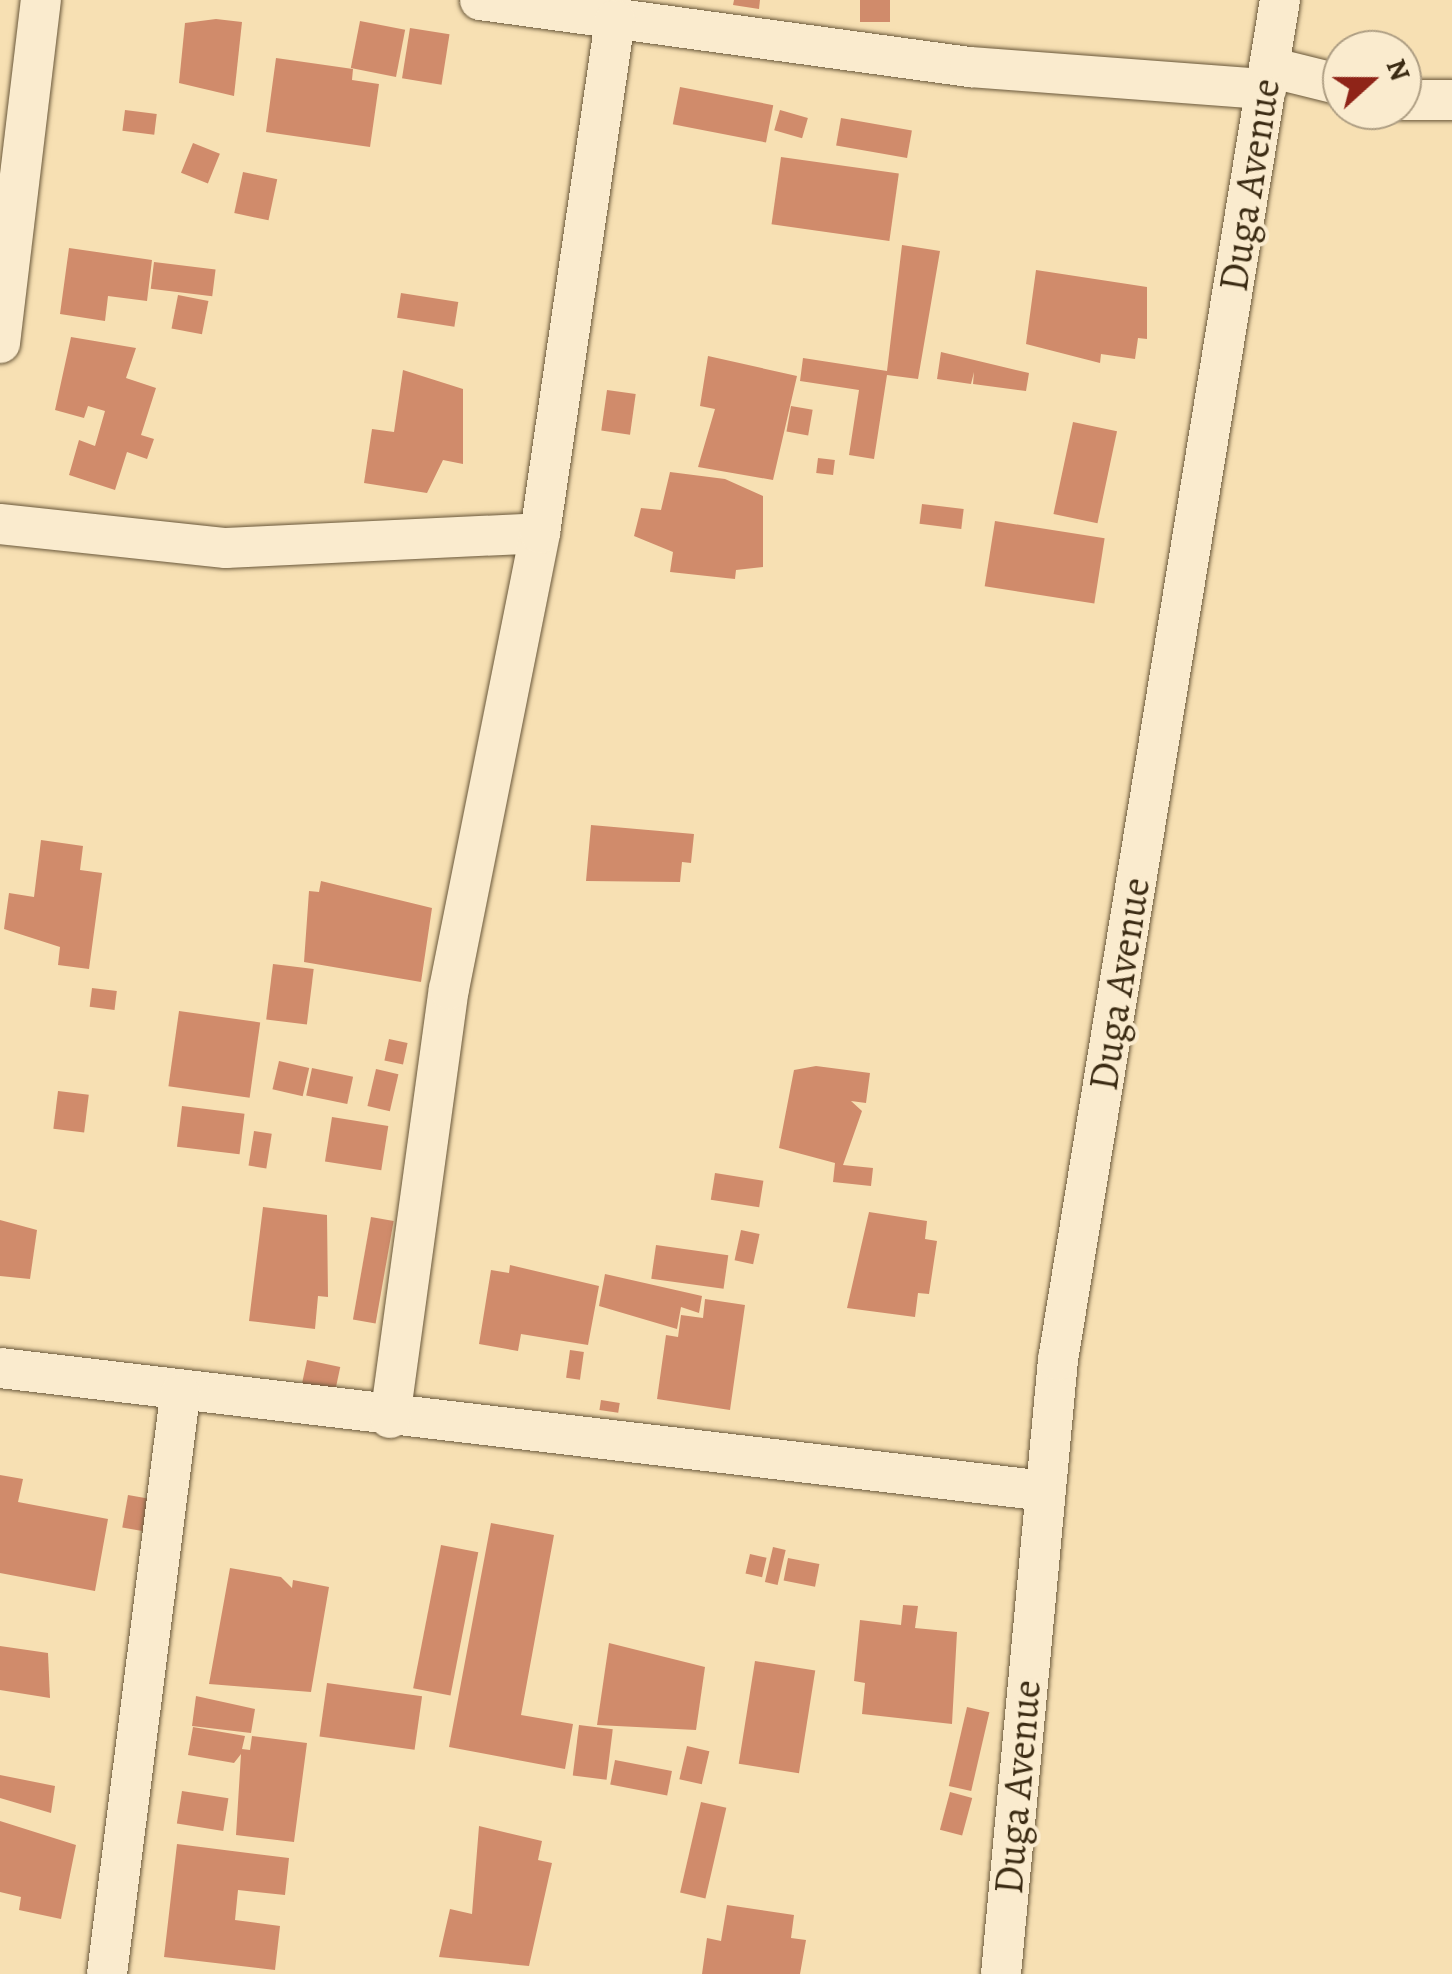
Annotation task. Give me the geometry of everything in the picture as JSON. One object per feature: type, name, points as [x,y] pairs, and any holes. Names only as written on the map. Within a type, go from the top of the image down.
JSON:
[{"type":"street","points":[[0,343],[41,0]]},
{"type":"street","points":[[480,0],[970,68],[1267,78],[1322,84]]},
{"type":"street","name":"Duga Avenue","points":[[1001,1974],[1058,1360],[1280,0]]},
{"type":"street","points":[[390,1418],[450,989],[540,533],[614,20]]},
{"type":"street","points":[[1422,100],[1452,100]]},
{"type":"street","points":[[0,524],[226,548],[540,533]]},
{"type":"street","points":[[0,1368],[180,1396],[1045,1491]]},
{"type":"street","points":[[106,1974],[180,1396]]},
{"type":"building","points":[[734,0],[760,0],[759,9],[733,5]]},
{"type":"building","points":[[860,0],[890,0],[890,22],[860,22]]},
{"type":"building","points":[[216,19],[242,22],[234,96],[179,83],[185,23]]},
{"type":"building","points":[[360,21],[405,30],[396,77],[351,68]]},
{"type":"building","points":[[410,28],[450,34],[442,85],[402,78]]},
{"type":"building","points":[[276,58],[353,69],[352,80],[379,84],[370,147],[266,132]]},
{"type":"building","points":[[680,87],[773,105],[766,142],[673,124]]},
{"type":"building","points":[[125,110],[157,114],[154,135],[122,131]]},
{"type":"building","points":[[780,110],[808,118],[802,138],[774,130]]},
{"type":"building","points":[[841,118],[912,131],[907,158],[836,146]]},
{"type":"building","points":[[193,143],[220,154],[208,184],[181,173]]},
{"type":"building","points":[[781,157],[899,174],[889,241],[772,224]]},
{"type":"building","points":[[243,172],[277,179],[269,220],[234,213]]},
{"type":"building","points":[[902,245],[940,251],[918,379],[887,375],[874,459],[849,455],[859,390],[800,381],[803,358],[887,371]]},
{"type":"building","points":[[69,248],[152,260],[147,301],[108,296],[105,321],[60,314]]},
{"type":"building","points":[[154,262],[216,270],[212,296],[151,289]]},
{"type":"building","points":[[1036,270],[1147,287],[1147,339],[1138,338],[1135,359],[1101,354],[1100,363],[1026,344]]},
{"type":"building","points":[[401,293],[458,302],[454,327],[397,318]]},
{"type":"building","points":[[178,295],[208,301],[202,334],[172,328]]},
{"type":"building","points":[[71,337],[136,348],[126,378],[156,388],[141,435],[154,439],[147,459],[127,452],[115,490],[69,475],[79,440],[95,446],[105,411],[88,406],[84,418],[55,410]]},
{"type":"building","points":[[941,352],[1029,373],[1026,391],[973,384],[974,372],[971,384],[937,379]]},
{"type":"building","points":[[708,356],[797,376],[773,480],[698,467],[715,409],[700,406]]},
{"type":"building","points":[[403,370],[463,389],[463,464],[443,460],[427,493],[364,483],[372,429],[394,432]]},
{"type":"building","points":[[607,390],[636,394],[630,435],[601,431]]},
{"type":"building","points":[[791,406],[813,410],[808,435],[786,432]]},
{"type":"building","points":[[1073,422],[1117,431],[1097,523],[1053,514]]},
{"type":"building","points":[[818,458],[835,460],[833,475],[816,473]]},
{"type":"building","points":[[670,472],[725,479],[763,496],[763,567],[736,570],[735,579],[670,572],[673,552],[634,536],[641,508],[661,510]]},
{"type":"building","points":[[922,504],[964,509],[961,529],[920,524]]},
{"type":"building","points":[[995,521],[1105,538],[1094,604],[985,586]]},
{"type":"building","points":[[591,825],[694,834],[691,863],[682,862],[680,882],[586,881]]},
{"type":"building","points":[[41,840],[83,846],[80,870],[102,873],[89,969],[58,965],[60,947],[4,929],[9,893],[34,897]]},
{"type":"building","points":[[321,881],[432,908],[421,982],[304,962],[309,891],[319,892]]},
{"type":"building","points":[[273,964],[314,969],[307,1025],[266,1020]]},
{"type":"building","points":[[92,988],[117,991],[114,1010],[90,1007]]},
{"type":"building","points":[[179,1011],[260,1022],[250,1098],[168,1086]]},
{"type":"building","points":[[389,1039],[408,1043],[403,1064],[384,1061]]},
{"type":"building","points":[[279,1061],[309,1068],[303,1096],[272,1089]]},
{"type":"building","points":[[816,1066],[870,1073],[866,1103],[851,1101],[862,1111],[843,1165],[873,1168],[871,1186],[833,1182],[835,1163],[779,1148],[794,1070]]},
{"type":"building","points":[[312,1068],[353,1077],[347,1104],[306,1095]]},
{"type":"building","points":[[376,1069],[398,1074],[390,1111],[367,1106]]},
{"type":"building","points":[[58,1091],[89,1095],[84,1132],[53,1129]]},
{"type":"building","points":[[182,1106],[245,1114],[240,1154],[177,1147]]},
{"type":"building","points":[[332,1117],[388,1126],[381,1170],[325,1161]]},
{"type":"building","points":[[254,1131],[272,1134],[266,1168],[249,1166]]},
{"type":"building","points":[[715,1173],[763,1181],[759,1207],[711,1200]]},
{"type":"building","points":[[263,1207],[327,1215],[328,1297],[318,1296],[315,1329],[249,1321]]},
{"type":"building","points":[[869,1212],[927,1221],[925,1239],[937,1241],[929,1294],[918,1293],[915,1317],[847,1308]]},
{"type":"building","points":[[371,1217],[394,1221],[376,1323],[353,1319]]},
{"type":"building","points":[[0,1220],[37,1230],[30,1279],[0,1276]]},
{"type":"building","points":[[741,1230],[760,1234],[753,1264],[735,1260]]},
{"type":"building","points":[[656,1245],[728,1255],[724,1289],[651,1279]]},
{"type":"building","points":[[510,1265],[599,1286],[588,1345],[521,1334],[518,1351],[479,1344],[491,1270],[509,1273]]},
{"type":"building","points":[[605,1274],[702,1296],[699,1313],[681,1307],[677,1329],[599,1306]]},
{"type":"building","points":[[705,1299],[745,1305],[730,1410],[657,1399],[666,1335],[678,1337],[681,1315],[703,1318]]},
{"type":"building","points":[[570,1350],[584,1352],[580,1380],[566,1378]]},
{"type":"building","points":[[307,1360],[340,1367],[335,1393],[301,1386]]},
{"type":"building","points":[[601,1400],[620,1403],[618,1413],[599,1410]]},
{"type":"building","points":[[0,1475],[23,1479],[18,1502],[108,1519],[95,1591],[0,1573]]},
{"type":"building","points":[[128,1495],[157,1500],[151,1533],[122,1527]]},
{"type":"building","points":[[491,1523],[554,1535],[521,1715],[573,1724],[565,1769],[449,1747]]},
{"type":"building","points":[[441,1545],[478,1552],[450,1696],[413,1688]]},
{"type":"building","points":[[773,1547],[786,1550],[778,1585],[765,1582]]},
{"type":"building","points":[[750,1554],[767,1558],[762,1577],[746,1573]]},
{"type":"building","points":[[788,1558],[819,1564],[815,1587],[784,1581]]},
{"type":"building","points":[[230,1568],[281,1577],[292,1588],[293,1580],[329,1587],[311,1692],[209,1684]]},
{"type":"building","points":[[903,1605],[918,1606],[915,1628],[957,1632],[952,1724],[862,1714],[865,1683],[854,1681],[860,1620],[901,1625]]},
{"type":"building","points":[[609,1643],[705,1667],[696,1730],[597,1725]]},
{"type":"building","points":[[0,1646],[48,1653],[50,1698],[0,1690]]},
{"type":"building","points":[[755,1661],[815,1671],[799,1773],[739,1764]]},
{"type":"building","points":[[327,1683],[422,1696],[415,1750],[319,1736]]},
{"type":"building","points":[[196,1696],[255,1709],[251,1733],[192,1726]]},
{"type":"building","points":[[967,1707],[989,1712],[971,1791],[949,1786]]},
{"type":"building","points":[[579,1725],[613,1729],[607,1780],[573,1776]]},
{"type":"building","points":[[193,1727],[245,1736],[242,1749],[250,1750],[252,1736],[307,1743],[294,1842],[236,1835],[241,1754],[234,1763],[188,1755]]},
{"type":"building","points":[[687,1746],[709,1751],[702,1784],[679,1779]]},
{"type":"building","points":[[615,1760],[672,1771],[667,1796],[610,1785]]},
{"type":"building","points":[[0,1775],[55,1786],[51,1813],[0,1798]]},
{"type":"building","points":[[182,1791],[228,1798],[223,1831],[177,1824]]},
{"type":"building","points":[[950,1792],[972,1798],[962,1836],[940,1830]]},
{"type":"building","points":[[701,1802],[726,1808],[705,1898],[680,1893]]},
{"type":"building","points":[[0,1821],[76,1845],[61,1919],[19,1910],[21,1897],[0,1892]]},
{"type":"building","points":[[479,1826],[542,1841],[538,1860],[552,1863],[529,1966],[439,1957],[450,1909],[472,1914]]},
{"type":"building","points":[[177,1844],[289,1858],[285,1895],[238,1890],[235,1920],[280,1926],[275,1970],[164,1957]]},
{"type":"building","points":[[727,1905],[794,1915],[791,1938],[806,1940],[800,1974],[702,1974],[707,1938],[721,1941]]}]
